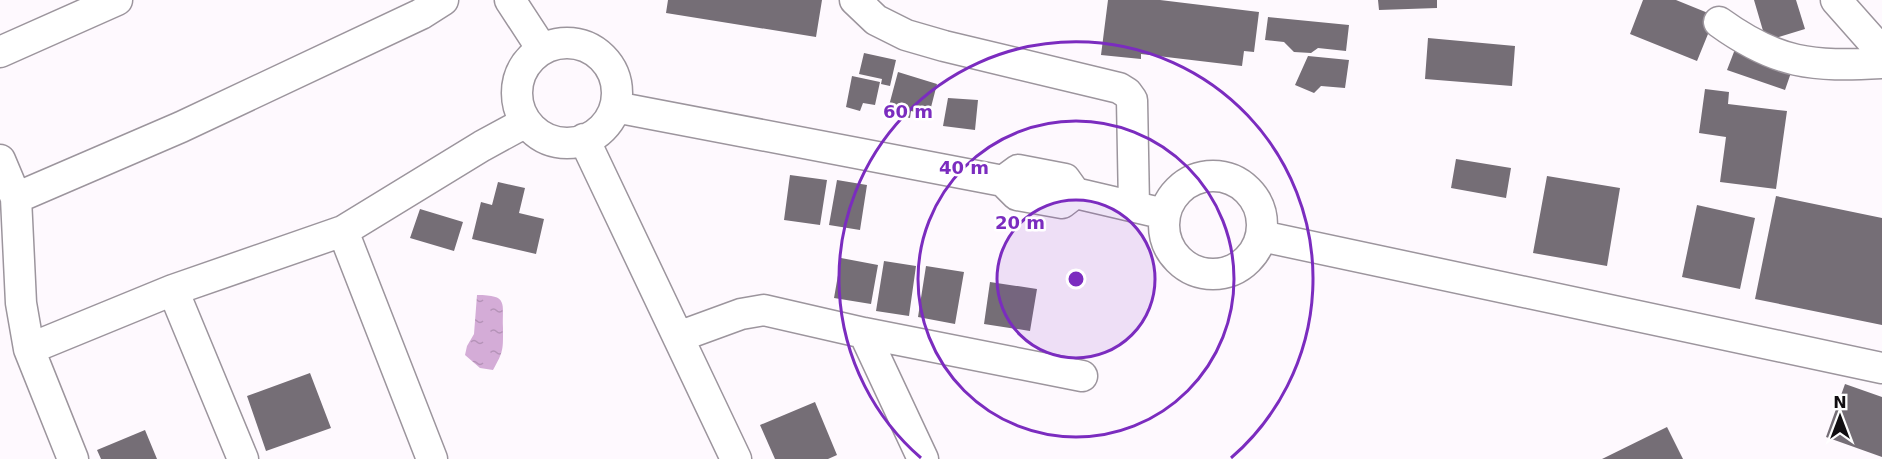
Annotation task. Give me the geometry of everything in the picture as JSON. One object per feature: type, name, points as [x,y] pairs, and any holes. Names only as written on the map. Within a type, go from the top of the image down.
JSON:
[{"type":"street","points":[[0,52],[117,0]]},
{"type":"street","points":[[16,198],[181,127],[421,14],[443,0]]},
{"type":"street","points":[[510,0],[542,49]]},
{"type":"street","points":[[855,0],[876,20],[906,35],[1119,88],[1126,93],[1132,100],[1134,206]]},
{"type":"street","points":[[1836,0],[1882,52]]},
{"type":"street","points":[[1719,22],[1743,39],[1782,58],[1841,66],[1882,63]]},
{"type":"street","points":[[575,43],[591,49],[604,59],[613,74],[617,90],[615,107],[608,121],[598,132],[584,139],[568,142],[552,140],[537,133],[526,122],[519,107],[516,90],[520,74],[528,60],[542,49],[558,44],[575,43]]},
{"type":"street","points":[[615,107],[1003,181],[1018,171],[1043,174],[1065,179],[1075,193],[1165,214]]},
{"type":"street","points":[[29,349],[173,290],[343,231],[482,146],[526,122]]},
{"type":"street","points":[[584,139],[736,459]]},
{"type":"street","points":[[0,160],[16,198],[21,303],[29,349],[73,459]]},
{"type":"street","points":[[1216,176],[1233,180],[1247,189],[1257,203],[1262,219],[1261,236],[1255,250],[1245,262],[1217,274],[1202,273],[1187,267],[1175,257],[1167,244],[1163,229],[1165,214],[1172,198],[1183,185],[1199,178],[1216,176]]},
{"type":"street","points":[[343,231],[432,459]]},
{"type":"street","points":[[1261,236],[1882,368]]},
{"type":"street","points":[[173,290],[243,459]]},
{"type":"street","points":[[678,337],[741,314],[764,310],[864,333],[1082,376]]},
{"type":"street","points":[[864,333],[923,459]]},
{"type":"water","points":[[477,295],[487,295],[502,302],[502,350],[493,370],[480,368],[465,355],[474,334]]},
{"type":"building","points":[[668,0],[822,0],[816,37],[666,13]]},
{"type":"building","points":[[1108,0],[1160,0],[1259,12],[1254,52],[1244,51],[1242,66],[1141,54],[1141,59],[1101,55]]},
{"type":"building","points":[[1378,0],[1437,0],[1437,8],[1379,10]]},
{"type":"building","points":[[1643,0],[1676,0],[1708,13],[1708,34],[1697,61],[1630,34]]},
{"type":"building","points":[[1754,0],[1796,0],[1805,29],[1766,41]]},
{"type":"building","points":[[1268,17],[1349,25],[1346,51],[1318,48],[1311,53],[1294,52],[1284,42],[1265,40]]},
{"type":"building","points":[[1428,38],[1515,46],[1512,86],[1425,79]]},
{"type":"building","points":[[1737,44],[1794,64],[1785,90],[1727,70]]},
{"type":"building","points":[[864,53],[896,60],[890,86],[881,84],[882,79],[859,74]]},
{"type":"building","points":[[1308,56],[1349,60],[1345,88],[1321,86],[1314,93],[1295,85]]},
{"type":"building","points":[[898,72],[937,84],[929,115],[911,111],[910,118],[887,113]]},
{"type":"building","points":[[852,76],[880,82],[875,105],[863,103],[860,111],[846,107]]},
{"type":"building","points":[[1705,89],[1729,92],[1728,104],[1787,111],[1776,189],[1720,182],[1726,137],[1699,133]]},
{"type":"building","points":[[948,98],[978,100],[975,130],[943,126]]},
{"type":"building","points":[[1456,159],[1511,168],[1506,198],[1451,188]]},
{"type":"building","points":[[790,175],[827,180],[820,225],[784,220]]},
{"type":"building","points":[[1547,176],[1620,188],[1607,266],[1533,253]]},
{"type":"building","points":[[837,180],[867,185],[860,230],[829,225]]},
{"type":"building","points":[[498,182],[525,188],[519,213],[544,219],[536,254],[472,239],[481,202],[492,205]]},
{"type":"building","points":[[1776,196],[1882,218],[1882,325],[1755,299]]},
{"type":"building","points":[[1697,205],[1755,218],[1740,289],[1682,277]]},
{"type":"building","points":[[420,209],[463,222],[454,251],[410,238]]},
{"type":"building","points":[[841,258],[878,265],[871,304],[834,298]]},
{"type":"building","points":[[884,261],[916,266],[909,316],[876,311]]},
{"type":"building","points":[[926,266],[964,272],[955,324],[918,317]]},
{"type":"building","points":[[990,282],[1037,289],[1030,331],[984,324]]},
{"type":"building","points":[[310,373],[331,428],[266,451],[247,396]]},
{"type":"building","points":[[1845,384],[1882,397],[1882,457],[1826,437]]},
{"type":"building","points":[[815,402],[837,455],[828,459],[775,459],[760,425]]},
{"type":"building","points":[[1667,427],[1683,459],[1602,459]]},
{"type":"building","points":[[145,430],[157,459],[101,459],[97,450]]}]
